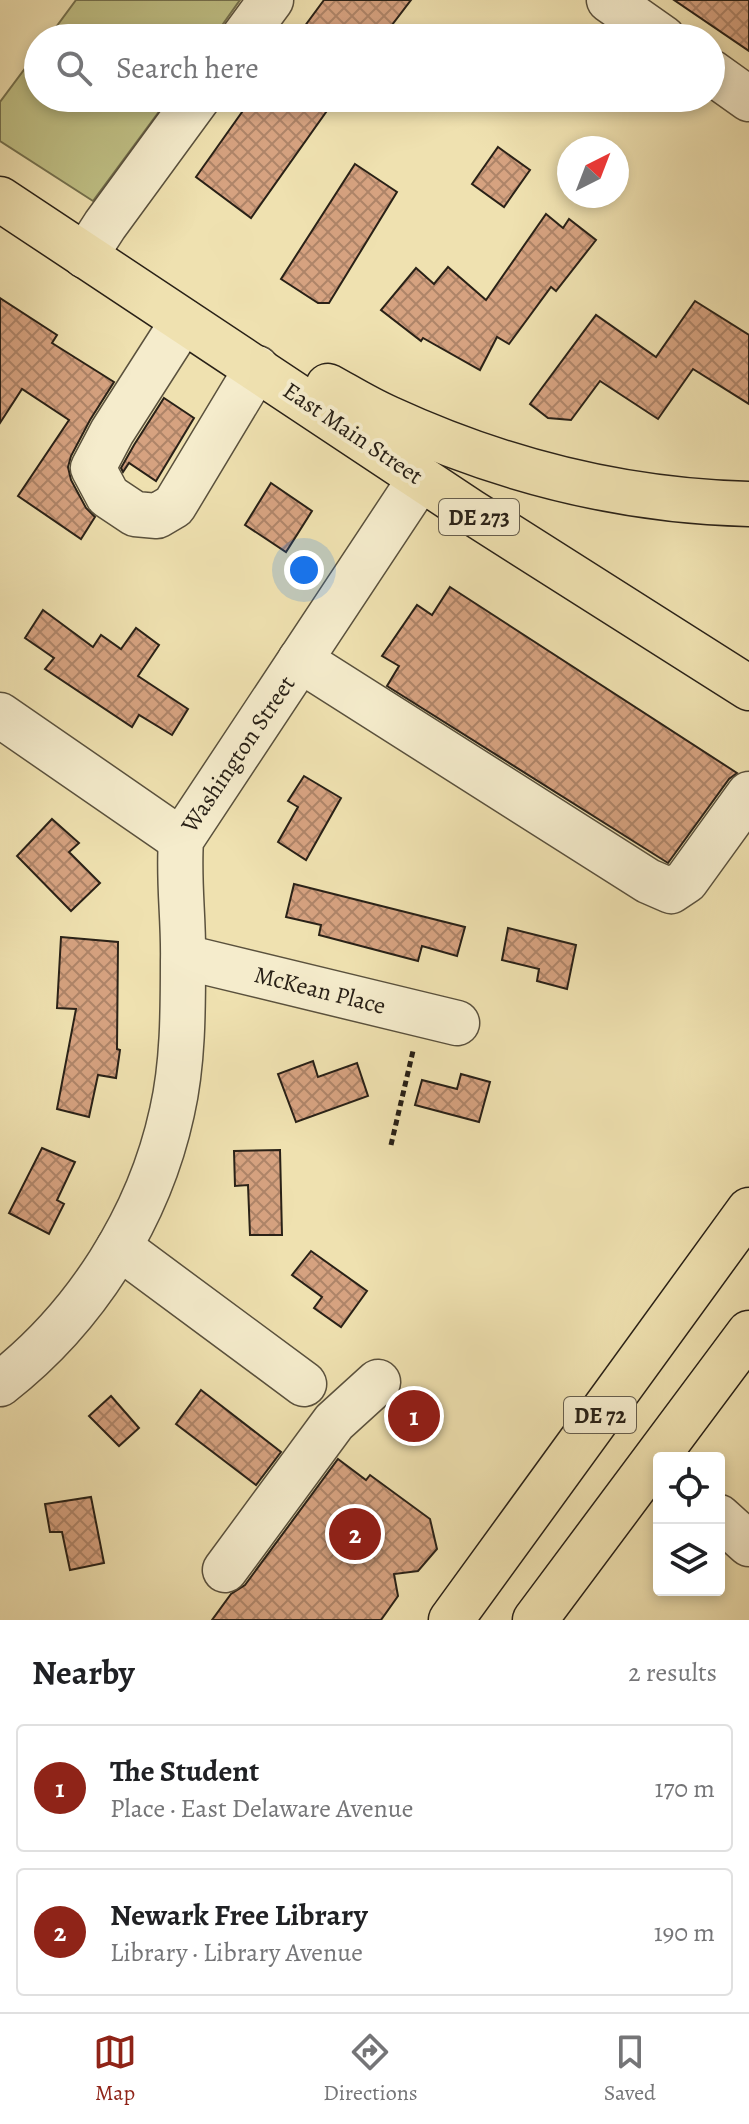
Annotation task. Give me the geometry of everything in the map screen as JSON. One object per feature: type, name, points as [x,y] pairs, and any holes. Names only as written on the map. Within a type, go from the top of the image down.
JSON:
[{"type":"main road","name":"East Main Street","points":[[3,208],[85,256],[420,479],[749,688]]},
{"type":"main road","points":[[198,330],[280,360],[384,417],[432,437],[531,470],[622,493],[696,503],[749,504]]},
{"type":"main road","name":"DE 72","points":[[451,1620],[749,1210]]},
{"type":"main road","name":"DE 72","points":[[535,1620],[676,1449],[749,1333]]},
{"type":"street","points":[[253,24],[271,0]]},
{"type":"street","points":[[609,0],[643,24]]},
{"type":"street","points":[[725,82],[749,99]]},
{"type":"street","points":[[85,256],[188,112]]},
{"type":"street","points":[[198,330],[112,432],[93,468],[108,496],[135,514],[157,516],[174,506],[257,368]]},
{"type":"street","name":"Washington Street","points":[[0,1384],[51,1339],[119,1247],[143,1203],[160,1157],[173,1111],[181,1040],[184,957],[178,868],[181,840],[420,479]]},
{"type":"street","points":[[300,660],[648,881],[671,891],[686,881],[749,794]]},
{"type":"street","points":[[0,715],[181,840]]},
{"type":"street","name":"McKean Place","points":[[184,957],[439,1019]]},
{"type":"street","points":[[119,1247],[304,1384]]},
{"type":"street","points":[[225,1570],[334,1422],[378,1382]]},
{"type":"street","points":[[725,1522],[749,1544]]},
{"type":"path","points":[[391,1145],[439,1019]]},
{"type":"green space","points":[[76,0],[240,0],[223,24],[58,24]]},
{"type":"green space","points":[[24,70],[24,112],[159,112],[93,201],[0,141],[0,102]]},
{"type":"building","points":[[324,0],[411,0],[393,24],[306,24]]},
{"type":"building","points":[[674,0],[749,0],[749,51],[725,35],[725,24],[709,24]]},
{"type":"building","points":[[242,112],[326,112],[251,218],[196,177]]},
{"type":"building","points":[[498,147],[530,170],[504,207],[472,184]]},
{"type":"building","points":[[355,164],[397,192],[329,303],[318,303],[281,279]]},
{"type":"building","points":[[546,214],[563,228],[569,219],[596,240],[556,291],[551,287],[509,344],[497,337],[480,370],[423,338],[421,341],[381,310],[416,268],[434,284],[448,267],[486,300]]},
{"type":"building","points":[[0,298],[57,335],[52,343],[114,382],[90,420],[68,467],[71,480],[86,508],[95,517],[81,539],[18,496],[69,420],[22,389],[0,423]]},
{"type":"building","points":[[695,301],[749,335],[749,404],[693,369],[658,419],[600,381],[571,420],[548,418],[530,404],[596,315],[656,357]]},
{"type":"building","points":[[164,398],[194,418],[156,481],[129,463],[123,472],[121,468]]},
{"type":"building","points":[[271,483],[312,511],[286,552],[245,525]]},
{"type":"building","points":[[450,587],[737,773],[729,779],[668,863],[387,686],[399,666],[382,656],[417,605],[432,615]]},
{"type":"building","points":[[43,610],[93,647],[101,635],[121,649],[136,628],[159,645],[138,676],[188,709],[172,735],[139,715],[132,727],[45,669],[54,658],[25,638]]},
{"type":"building","points":[[304,776],[341,798],[306,860],[278,842],[298,807],[288,801]]},
{"type":"building","points":[[52,819],[79,843],[69,852],[100,883],[71,911],[17,856]]},
{"type":"building","points":[[294,884],[465,927],[457,956],[422,946],[418,961],[319,935],[321,925],[286,917]]},
{"type":"building","points":[[508,928],[576,945],[567,989],[537,981],[539,969],[502,960]]},
{"type":"building","points":[[61,937],[118,942],[117,1049],[120,1050],[116,1078],[98,1075],[89,1117],[57,1109],[76,1009],[57,1008]]},
{"type":"building","points":[[313,1061],[318,1077],[357,1063],[368,1096],[296,1122],[278,1074]]},
{"type":"building","points":[[461,1074],[490,1082],[479,1122],[415,1105],[422,1080],[457,1089]]},
{"type":"building","points":[[42,1148],[75,1162],[57,1200],[64,1204],[49,1234],[9,1213]]},
{"type":"building","points":[[280,1150],[282,1235],[250,1235],[248,1185],[235,1186],[234,1151]]},
{"type":"building","points":[[311,1251],[367,1291],[341,1327],[314,1308],[322,1297],[292,1275]]},
{"type":"building","points":[[201,1390],[281,1452],[256,1485],[176,1424]]},
{"type":"building","points":[[111,1396],[139,1428],[119,1446],[89,1416]]},
{"type":"building","points":[[338,1459],[366,1480],[370,1475],[430,1519],[437,1549],[418,1571],[394,1574],[398,1596],[381,1620],[212,1620],[231,1594],[245,1585]]},
{"type":"building","points":[[91,1497],[104,1563],[70,1570],[62,1532],[50,1532],[45,1504]]},
{"type":"place","name":"The Student","points":[[414,1416]]},
{"type":"place","name":"Newark Free Library","points":[[355,1534]]}]
